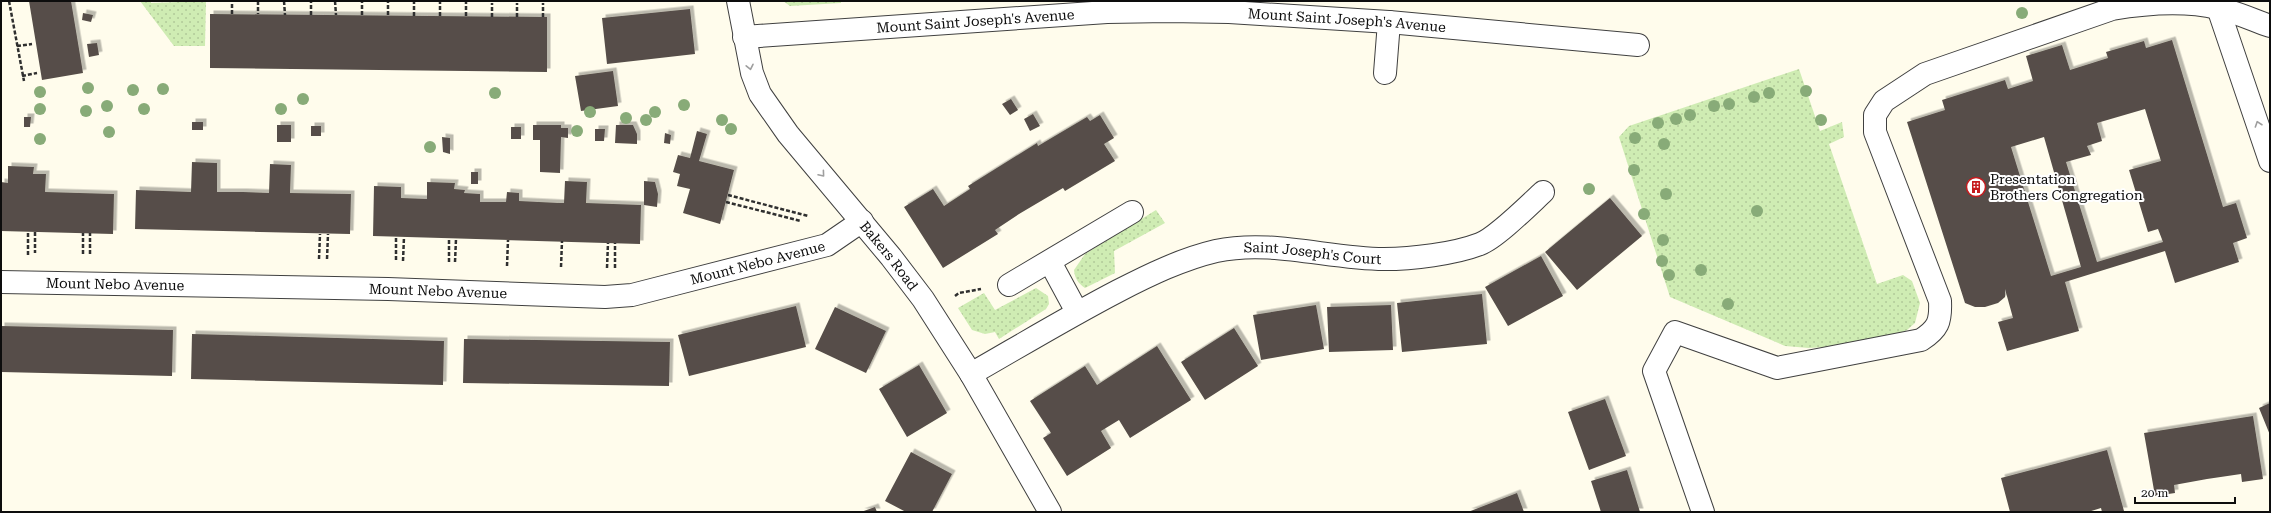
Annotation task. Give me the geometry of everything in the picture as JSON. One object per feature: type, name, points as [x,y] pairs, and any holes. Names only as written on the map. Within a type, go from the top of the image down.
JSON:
[{"type":"street","name":"Bakers Road","points":[[738,1],[752,74],[760,94],[788,134],[862,221],[923,299],[971,374],[1050,512]]},
{"type":"street","points":[[1703,512],[1654,371],[1675,332],[1777,368],[1921,340],[1934,331],[1941,316],[1940,301],[1875,132],[1875,115],[1884,101],[1903,86],[1926,74],[2112,9],[2140,4],[2170,3],[2218,8],[2270,26]]},
{"type":"street","points":[[2218,8],[2270,161]]},
{"type":"street","name":"Mount Saint Joseph's Avenue","points":[[744,36],[1107,12],[1229,12],[1389,22],[1638,45]]},
{"type":"street","points":[[1385,73],[1389,22]]},
{"type":"street","name":"Saint Joseph's Court","points":[[971,374],[1077,312],[1148,276],[1200,256],[1218,251],[1242,248],[1267,248],[1384,259],[1443,253],[1481,244],[1515,218],[1543,192]]},
{"type":"street","points":[[1009,285],[1132,212]]},
{"type":"street","name":"Mount Nebo Avenue","points":[[1,282],[346,288],[618,296],[652,292],[827,245],[862,221]]},
{"type":"street","points":[[1050,262],[1077,312]]},
{"type":"path","points":[[9,1],[24,81]]},
{"type":"path","points":[[232,1],[232,14]]},
{"type":"path","points":[[258,1],[258,14]]},
{"type":"path","points":[[284,1],[285,15]]},
{"type":"path","points":[[311,1],[311,15]]},
{"type":"path","points":[[335,1],[336,15]]},
{"type":"path","points":[[362,2],[362,15]]},
{"type":"path","points":[[388,2],[388,16]]},
{"type":"path","points":[[414,2],[414,16]]},
{"type":"path","points":[[440,2],[440,16]]},
{"type":"path","points":[[466,2],[466,16]]},
{"type":"path","points":[[492,3],[492,17]]},
{"type":"path","points":[[517,3],[517,16]]},
{"type":"path","points":[[543,4],[543,17]]},
{"type":"path","points":[[17,46],[32,44]]},
{"type":"path","points":[[22,76],[37,73]]},
{"type":"path","points":[[728,195],[808,216]]},
{"type":"path","points":[[726,202],[806,223]]},
{"type":"path","points":[[28,231],[28,259]]},
{"type":"path","points":[[35,232],[35,260]]},
{"type":"path","points":[[83,233],[83,260]]},
{"type":"path","points":[[90,233],[90,260]]},
{"type":"path","points":[[319,262],[320,234]]},
{"type":"path","points":[[327,263],[328,234]]},
{"type":"path","points":[[396,237],[396,264]]},
{"type":"path","points":[[404,237],[404,265]]},
{"type":"path","points":[[449,239],[449,266]]},
{"type":"path","points":[[455,266],[456,239]]},
{"type":"path","points":[[506,274],[508,240]]},
{"type":"path","points":[[561,269],[562,241]]},
{"type":"path","points":[[607,270],[608,243]]},
{"type":"path","points":[[615,270],[616,243]]},
{"type":"green space","points":[[140,1],[151,1],[151,3],[206,1],[205,46],[174,46]]},
{"type":"green space","points":[[783,1],[841,1],[841,3],[790,6]]},
{"type":"green space","points":[[1799,69],[1820,131],[1842,122],[1844,137],[1829,144],[1877,284],[1903,275],[1912,281],[1920,303],[1915,323],[1907,330],[1898,334],[1839,346],[1809,348],[1785,346],[1670,297],[1619,137],[1629,126]]},
{"type":"green space","points":[[1156,210],[1165,223],[1114,251],[1115,273],[1085,288],[1080,284],[1075,276],[1074,270],[1085,254]]},
{"type":"green space","points":[[1036,288],[1048,296],[1049,304],[1046,309],[999,339],[995,332],[985,334],[972,330],[958,308],[984,293],[995,310]]},
{"type":"building","points":[[29,1],[71,1],[83,73],[42,80]]},
{"type":"building","points":[[690,9],[695,54],[607,64],[602,18]]},
{"type":"building","points":[[83,13],[93,15],[91,22],[82,20]]},
{"type":"building","points":[[210,14],[547,17],[547,72],[210,68]]},
{"type":"building","name":"Presentation Brothers Congregation","points":[[2172,40],[2223,207],[2236,203],[2247,238],[2233,243],[2239,262],[2175,283],[2165,251],[2065,282],[2079,331],[2007,351],[1998,322],[2013,318],[2005,289],[2005,297],[1998,303],[1985,307],[1975,307],[1965,303],[1907,122],[1945,110],[1942,100],[2005,80],[2008,89],[2033,81],[2026,56],[2062,45],[2070,70],[2108,58],[2106,52],[2144,41],[2146,48]],"holes":[[[2145,109],[2161,161],[2129,170],[2148,232],[2158,229],[2163,242],[2097,262],[2066,162],[2091,155],[2087,146],[2102,141],[2097,123]],[[2044,137],[2081,267],[2051,276],[2011,147]]]},
{"type":"building","points":[[97,43],[99,55],[89,57],[87,44]]},
{"type":"building","points":[[613,71],[618,106],[581,111],[575,76]]},
{"type":"building","points":[[1011,99],[1018,110],[1010,115],[1002,104]]},
{"type":"building","points":[[1033,114],[1040,126],[1030,131],[1024,119]]},
{"type":"building","points":[[1100,115],[1114,138],[1104,144],[1115,161],[1065,191],[1063,188],[1019,214],[995,230],[998,234],[943,268],[904,207],[933,189],[944,206],[970,189],[968,186],[1037,143],[1038,146],[1087,117],[1090,121]]},
{"type":"building","points":[[24,117],[31,117],[30,127],[24,127]]},
{"type":"building","points":[[192,122],[203,122],[203,130],[192,130]]},
{"type":"building","points":[[277,125],[291,125],[291,142],[277,142]]},
{"type":"building","points":[[533,125],[561,125],[561,128],[568,128],[568,138],[561,137],[560,173],[540,172],[540,140],[533,140]]},
{"type":"building","points":[[616,125],[633,125],[637,134],[637,144],[615,143]]},
{"type":"building","points":[[311,126],[321,126],[321,136],[311,136]]},
{"type":"building","points":[[511,127],[521,127],[521,139],[511,139]]},
{"type":"building","points":[[595,129],[605,129],[604,141],[595,141]]},
{"type":"building","points":[[697,131],[707,134],[699,161],[734,170],[720,224],[683,213],[690,189],[677,186],[680,174],[673,172],[678,155],[690,158]]},
{"type":"building","points":[[665,133],[671,135],[670,144],[664,143]]},
{"type":"building","points":[[442,137],[450,138],[450,154],[443,152]]},
{"type":"building","points":[[192,162],[217,163],[217,192],[269,193],[270,164],[291,165],[290,193],[351,194],[350,234],[135,229],[136,190],[191,192]]},
{"type":"building","points":[[8,166],[34,167],[33,174],[46,174],[45,192],[114,194],[113,234],[1,231],[1,182],[8,183]]},
{"type":"building","points":[[471,172],[478,172],[478,184],[471,184]]},
{"type":"building","points":[[565,181],[587,182],[586,203],[641,205],[640,244],[373,236],[374,186],[401,187],[401,198],[427,199],[427,182],[455,183],[454,189],[465,190],[464,193],[480,194],[480,202],[506,202],[507,192],[519,193],[519,201],[564,203]]},
{"type":"building","points":[[644,181],[655,182],[658,194],[657,207],[644,205]]},
{"type":"building","points":[[1610,198],[1642,236],[1577,290],[1545,252]]},
{"type":"building","points":[[1541,256],[1563,296],[1508,326],[1485,287]]},
{"type":"building","points":[[1482,294],[1487,344],[1402,352],[1397,303]]},
{"type":"building","points":[[1316,305],[1324,349],[1261,360],[1253,315]]},
{"type":"building","points":[[1391,305],[1393,350],[1329,352],[1327,307]]},
{"type":"building","points":[[796,306],[806,347],[689,376],[678,335]]},
{"type":"building","points":[[835,307],[886,331],[866,373],[815,349]]},
{"type":"building","points":[[1,326],[173,330],[172,376],[1,372]]},
{"type":"building","points":[[1234,328],[1258,366],[1205,400],[1181,362]]},
{"type":"building","points":[[192,334],[444,341],[443,385],[191,379]]},
{"type":"building","points":[[464,339],[670,342],[669,386],[463,383]]},
{"type":"building","points":[[1157,346],[1191,400],[1130,438],[1119,420],[1101,431],[1111,448],[1067,476],[1043,438],[1051,433],[1030,401],[1085,366],[1097,385]]},
{"type":"building","points":[[919,365],[947,413],[907,437],[879,389]]},
{"type":"building","points":[[1605,399],[1626,456],[1589,470],[1568,412]]},
{"type":"building","points":[[2270,403],[2270,435],[2259,408]]},
{"type":"building","points":[[2253,416],[2263,479],[2242,482],[2241,474],[2207,479],[2174,485],[2175,493],[2155,496],[2144,433]]},
{"type":"building","points":[[2107,450],[2124,511],[2102,512],[2101,508],[2088,512],[2010,512],[2001,478]]},
{"type":"building","points":[[911,452],[952,474],[932,512],[906,512],[885,501]]},
{"type":"building","points":[[1627,470],[1640,512],[1601,512],[1591,481]]},
{"type":"building","points":[[1517,493],[1524,512],[1468,512]]},
{"type":"building","points":[[875,507],[877,512],[861,512]]},
{"type":"place","name":"Presentation Brothers Congregation","points":[[1976,187]]}]
